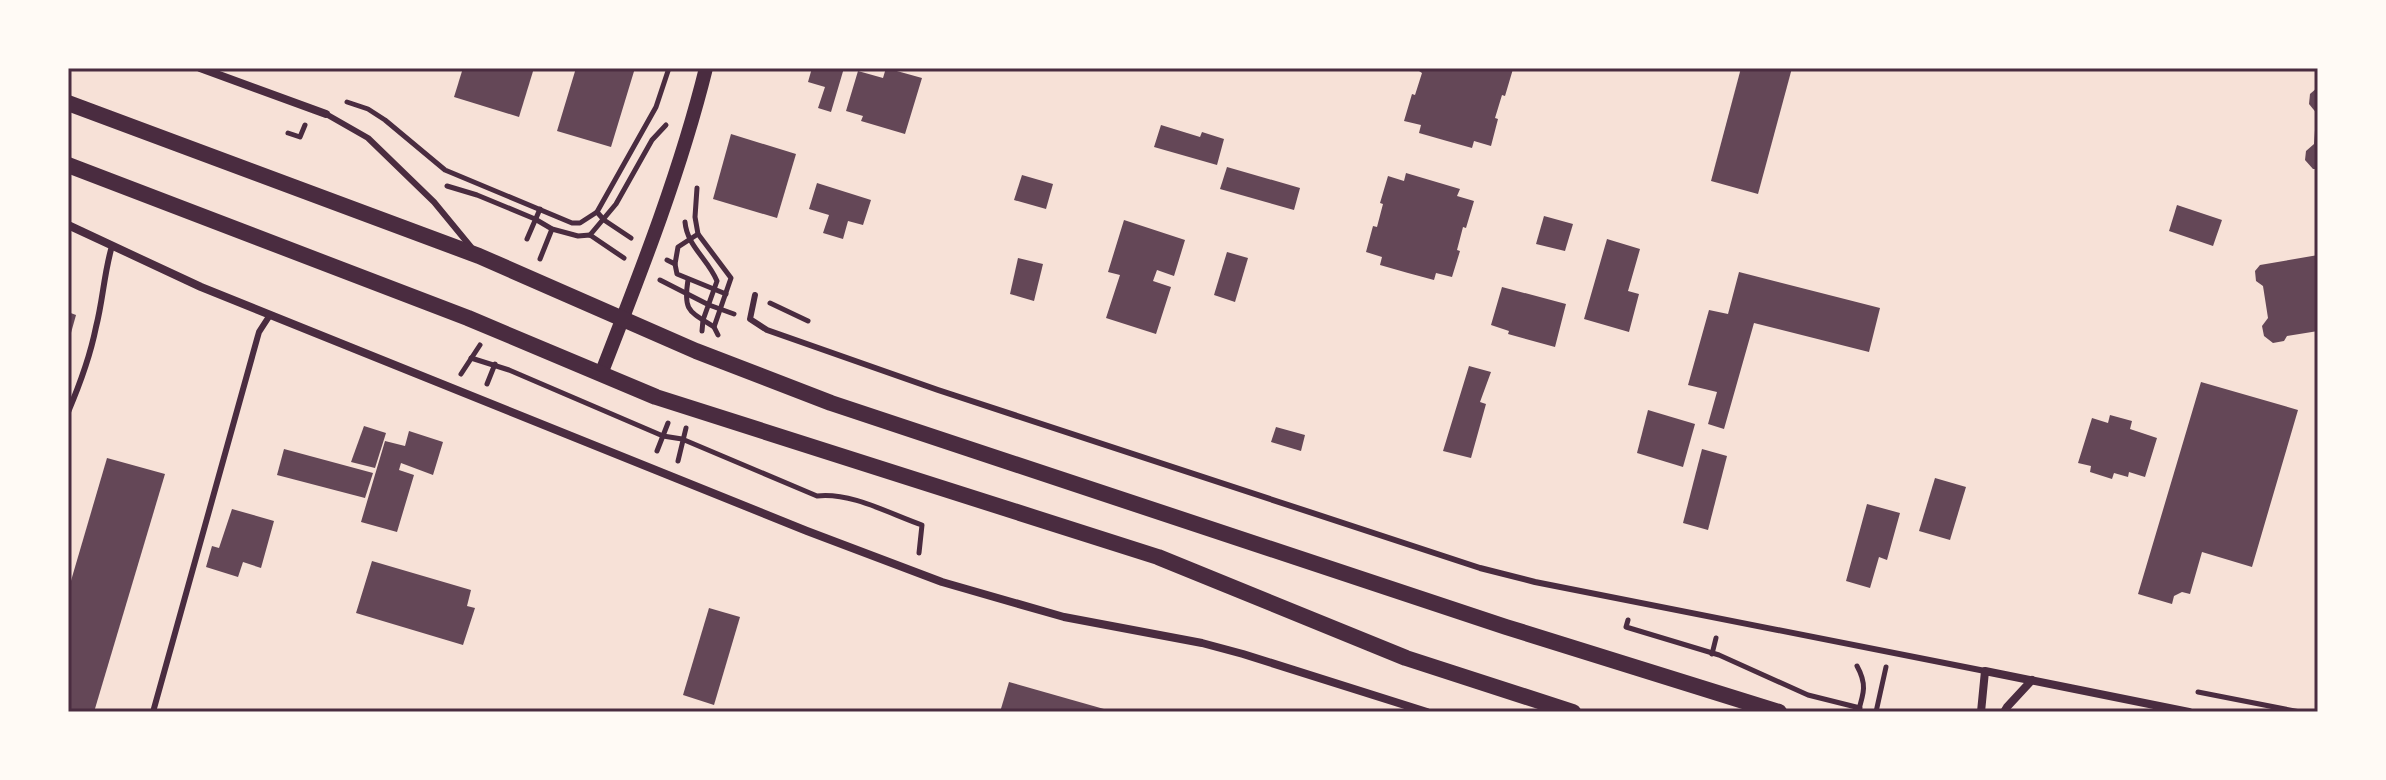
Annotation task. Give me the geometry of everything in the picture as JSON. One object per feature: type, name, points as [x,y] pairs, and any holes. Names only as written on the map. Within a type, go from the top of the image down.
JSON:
[{"type":"main road","points":[[68,103],[479,256],[696,351],[804,393],[1521,632],[1779,712]]},
{"type":"main road","points":[[68,165],[468,318],[675,404],[1158,557],[1406,658],[1573,712]]},
{"type":"street","points":[[200,68],[326,114]]},
{"type":"street","points":[[601,374],[650,250],[706,68]]},
{"type":"street","points":[[68,225],[201,287],[942,582],[1064,617],[1243,654],[1427,712]]},
{"type":"street","points":[[1981,712],[1985,671],[2189,712]]},
{"type":"street","points":[[2004,712],[2032,680]]},
{"type":"lane","points":[[326,114],[368,138],[434,202],[479,256]]},
{"type":"lane","points":[[68,412],[83,378],[112,246]]},
{"type":"lane","points":[[755,295],[750,319],[767,330],[938,390],[1480,568],[1535,582],[1985,671]]},
{"type":"lane","points":[[153,712],[259,332],[270,315]]},
{"type":"path","points":[[343,100],[368,109],[385,120],[445,170],[572,223],[580,223],[597,212],[656,107],[669,68]]},
{"type":"path","points":[[590,235],[616,204],[652,140],[672,118]]},
{"type":"path","points":[[698,178],[695,217],[698,234],[731,278],[714,327]]},
{"type":"path","points":[[441,184],[477,195],[552,229],[578,236],[590,235],[686,294],[750,319]]},
{"type":"path","points":[[527,239],[540,209]]},
{"type":"path","points":[[597,212],[604,220],[675,264]]},
{"type":"path","points":[[684,217],[689,239],[712,269],[717,281],[696,351]]},
{"type":"path","points":[[698,234],[678,247],[677,274],[726,294]]},
{"type":"path","points":[[688,280],[685,303],[690,311],[714,327],[720,339]]},
{"type":"path","points":[[755,295],[818,325]]},
{"type":"path","points":[[461,373],[483,341]]},
{"type":"path","points":[[471,358],[509,370],[663,436],[682,439],[817,496],[830,494],[853,500],[922,525],[920,550]]},
{"type":"path","points":[[651,466],[675,404]]},
{"type":"path","points":[[677,463],[687,423]]},
{"type":"path","points":[[1629,617],[1626,627],[1712,654],[1808,695],[1860,708],[1858,712]]},
{"type":"path","points":[[1712,654],[1716,638]]},
{"type":"path","points":[[1876,712],[1893,652]]},
{"type":"path","points":[[2191,691],[2300,712]]},
{"type":"building","points":[[463,68],[534,68],[519,117],[454,97]]},
{"type":"building","points":[[576,68],[601,71],[602,68],[635,68],[611,147],[557,131]]},
{"type":"building","points":[[812,68],[844,68],[831,112],[818,108],[825,87],[808,82]]},
{"type":"building","points":[[886,68],[922,78],[905,134],[861,121],[863,116],[846,111],[858,71],[883,78]]},
{"type":"building","points":[[1420,68],[1513,69],[1495,118],[1498,119],[1491,146],[1474,141],[1472,148],[1419,133],[1421,125],[1404,121],[1422,73]]},
{"type":"building","points":[[1741,68],[1792,68],[1758,194],[1711,181]]},
{"type":"building","points":[[2318,87],[2318,115],[2309,104],[2310,94]]},
{"type":"building","points":[[2316,116],[2318,169],[2313,169],[2305,160],[2306,151],[2314,144]]},
{"type":"building","points":[[1161,125],[1200,137],[1202,132],[1224,139],[1217,165],[1154,147]]},
{"type":"building","points":[[731,134],[796,154],[777,218],[713,199]]},
{"type":"building","points":[[1227,167],[1300,188],[1294,210],[1220,189]]},
{"type":"building","points":[[1406,173],[1460,189],[1457,196],[1474,201],[1466,228],[1463,227],[1452,277],[1436,273],[1434,280],[1380,265],[1382,257],[1366,252],[1373,226],[1377,227],[1388,176],[1404,181]]},
{"type":"building","points":[[1022,175],[1053,184],[1046,209],[1014,200]]},
{"type":"building","points":[[817,183],[871,200],[863,225],[848,221],[843,239],[823,233],[829,215],[809,209]]},
{"type":"building","points":[[2177,205],[2222,220],[2213,246],[2169,231]]},
{"type":"building","points":[[1544,216],[1573,224],[1565,251],[1536,244]]},
{"type":"building","points":[[1124,220],[1185,240],[1174,276],[1157,270],[1153,281],[1171,287],[1156,334],[1106,318],[1120,275],[1108,272]]},
{"type":"building","points":[[1607,239],[1640,249],[1628,291],[1639,294],[1629,332],[1584,319]]},
{"type":"building","points":[[1227,252],[1248,258],[1235,302],[1214,295]]},
{"type":"building","points":[[2318,255],[2318,331],[2287,336],[2284,341],[2273,343],[2264,336],[2262,326],[2268,318],[2263,286],[2256,281],[2255,271],[2260,265]]},
{"type":"building","points":[[1018,258],[1043,264],[1034,301],[1010,294]]},
{"type":"building","points":[[1739,272],[1880,308],[1869,352],[1754,323],[1724,429],[1708,424],[1717,392],[1688,385],[1709,310],[1728,314]]},
{"type":"building","points":[[1502,287],[1566,304],[1555,347],[1508,334],[1509,331],[1491,325]]},
{"type":"building","points":[[68,312],[76,315],[69,340],[68,340]]},
{"type":"building","points":[[1469,366],[1491,372],[1480,402],[1486,404],[1471,458],[1443,451]]},
{"type":"building","points":[[2201,382],[2298,410],[2252,567],[2202,552],[2190,594],[2182,592],[2174,596],[2172,604],[2138,594]]},
{"type":"building","points":[[1648,410],[1695,424],[1683,467],[1637,453]]},
{"type":"building","points":[[2110,415],[2132,421],[2130,429],[2157,438],[2145,477],[2129,472],[2128,477],[2114,473],[2112,479],[2090,472],[2091,466],[2078,463],[2092,418],[2108,423]]},
{"type":"building","points":[[364,426],[386,433],[375,468],[351,462]]},
{"type":"building","points":[[1276,427],[1305,435],[1301,451],[1271,442]]},
{"type":"building","points":[[409,431],[443,442],[433,475],[401,463],[399,470],[414,475],[397,532],[361,522],[385,441],[405,446]]},
{"type":"building","points":[[284,449],[373,473],[365,498],[277,475]]},
{"type":"building","points":[[1702,449],[1727,456],[1708,530],[1683,523]]},
{"type":"building","points":[[107,458],[165,474],[94,712],[68,712],[68,591]]},
{"type":"building","points":[[1935,478],[1966,487],[1950,540],[1919,531]]},
{"type":"building","points":[[1867,504],[1900,513],[1887,560],[1879,557],[1870,588],[1846,581]]},
{"type":"building","points":[[232,509],[274,521],[261,568],[243,562],[238,577],[206,567],[212,546],[219,548]]},
{"type":"building","points":[[372,561],[471,590],[467,606],[475,608],[463,645],[356,613]]},
{"type":"building","points":[[709,608],[740,617],[714,705],[683,695]]},
{"type":"building","points":[[1009,682],[1111,711],[1111,712],[1000,712]]}]
